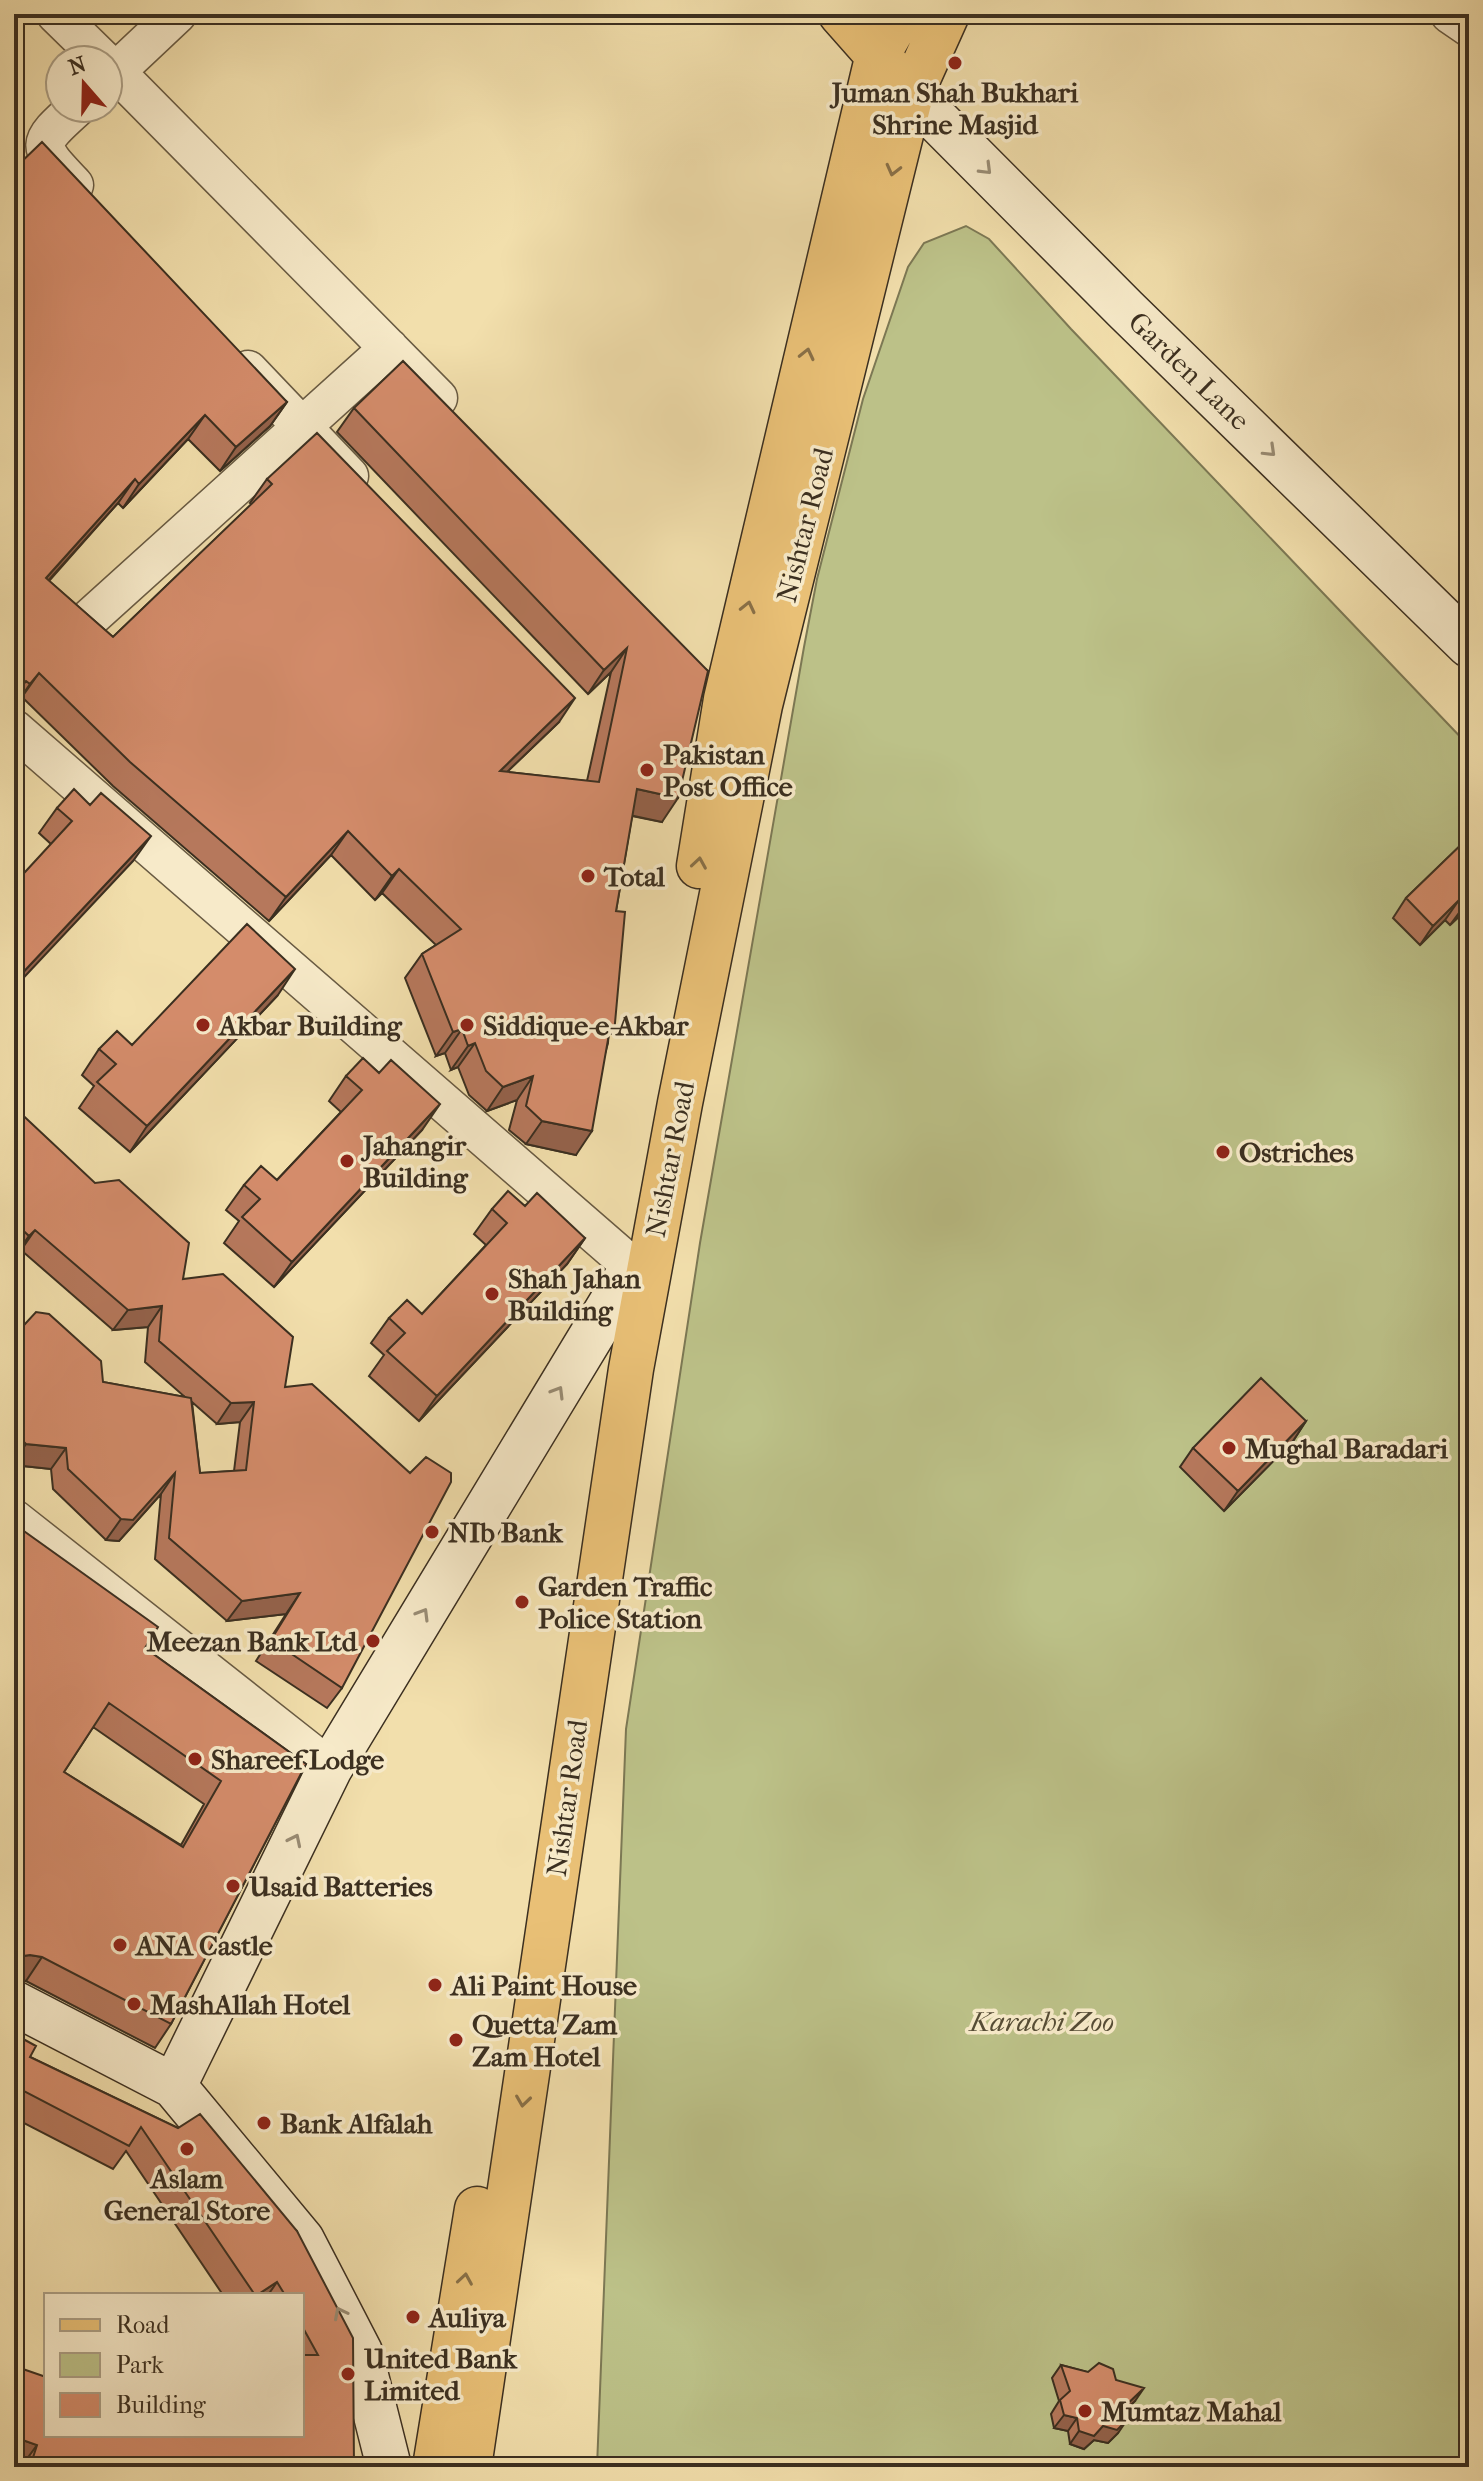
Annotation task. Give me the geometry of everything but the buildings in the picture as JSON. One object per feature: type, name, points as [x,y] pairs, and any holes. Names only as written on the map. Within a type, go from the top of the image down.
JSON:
[{"type":"main road","points":[[841,14],[911,94]]},
{"type":"main road","name":"Nishtar Road","points":[[435,2467],[598,1451],[743,702],[878,54],[901,14]]},
{"type":"main road","name":"Nishtar Road","points":[[469,2467],[631,1369],[680,1103],[743,702],[911,94],[947,14]]},
{"type":"main road","name":"Garden Lane","points":[[911,94],[1125,309],[1469,645]]},
{"type":"main road","points":[[174,2086],[330,1768],[633,1267]]},
{"type":"main road","points":[[14,2003],[174,2086],[302,2240],[360,2352],[389,2467]]},
{"type":"street","points":[[56,14],[85,44]]},
{"type":"street","points":[[124,57],[177,14]]},
{"type":"street","points":[[1450,14],[1469,27]]},
{"type":"street","points":[[124,84],[465,427]]},
{"type":"street","points":[[58,124],[48,133],[44,146],[47,157],[100,213]]},
{"type":"street","points":[[227,348],[368,496]]},
{"type":"street","points":[[90,618],[389,348]]},
{"type":"street","points":[[693,665],[743,702]]},
{"type":"street","points":[[14,729],[633,1267]]},
{"type":"street","points":[[14,1519],[330,1768]]},
{"type":"green space","name":"Karachi Zoo","points":[[966,226],[989,239],[1469,746],[1469,2467],[597,2467],[626,1729],[700,1243],[817,579],[863,399],[908,267],[924,243]]},
{"type":"place","name":"Juman Shah Bukhari Shrine Masjid","points":[[955,63]]},
{"type":"place","name":"Pakistan Post Office","points":[[647,770]]},
{"type":"place","name":"Total","points":[[588,876]]},
{"type":"place","name":"Akbar Building","points":[[203,1025]]},
{"type":"place","name":"Siddique-e-Akbar","points":[[467,1025]]},
{"type":"place","name":"Ostriches","points":[[1223,1152]]},
{"type":"place","name":"Jahangir Building","points":[[347,1161]]},
{"type":"place","name":"Shah Jahan Building","points":[[492,1294]]},
{"type":"place","name":"Mughal Baradari","points":[[1229,1448]]},
{"type":"place","name":"NIb Bank","points":[[432,1532]]},
{"type":"place","name":"Garden Traffic Police Station","points":[[522,1602]]},
{"type":"place","name":"Meezan Bank Ltd","points":[[373,1641]]},
{"type":"place","name":"Shareef Lodge","points":[[195,1759]]},
{"type":"place","name":"Usaid Batteries","points":[[233,1886]]},
{"type":"place","name":"ANA Castle","points":[[120,1945]]},
{"type":"place","name":"Ali Paint House","points":[[435,1985]]},
{"type":"place","name":"MashAllah Hotel","points":[[134,2004]]},
{"type":"place","name":"Quetta Zam Zam Hotel","points":[[456,2040]]},
{"type":"place","name":"Bank Alfalah","points":[[264,2123]]},
{"type":"place","name":"Aslam General Store","points":[[187,2149]]},
{"type":"place","name":"Auliya","points":[[413,2317]]},
{"type":"place","name":"United Bank Limited","points":[[348,2374]]},
{"type":"place","name":"Mumtaz Mahal","points":[[1085,2411]]}]
